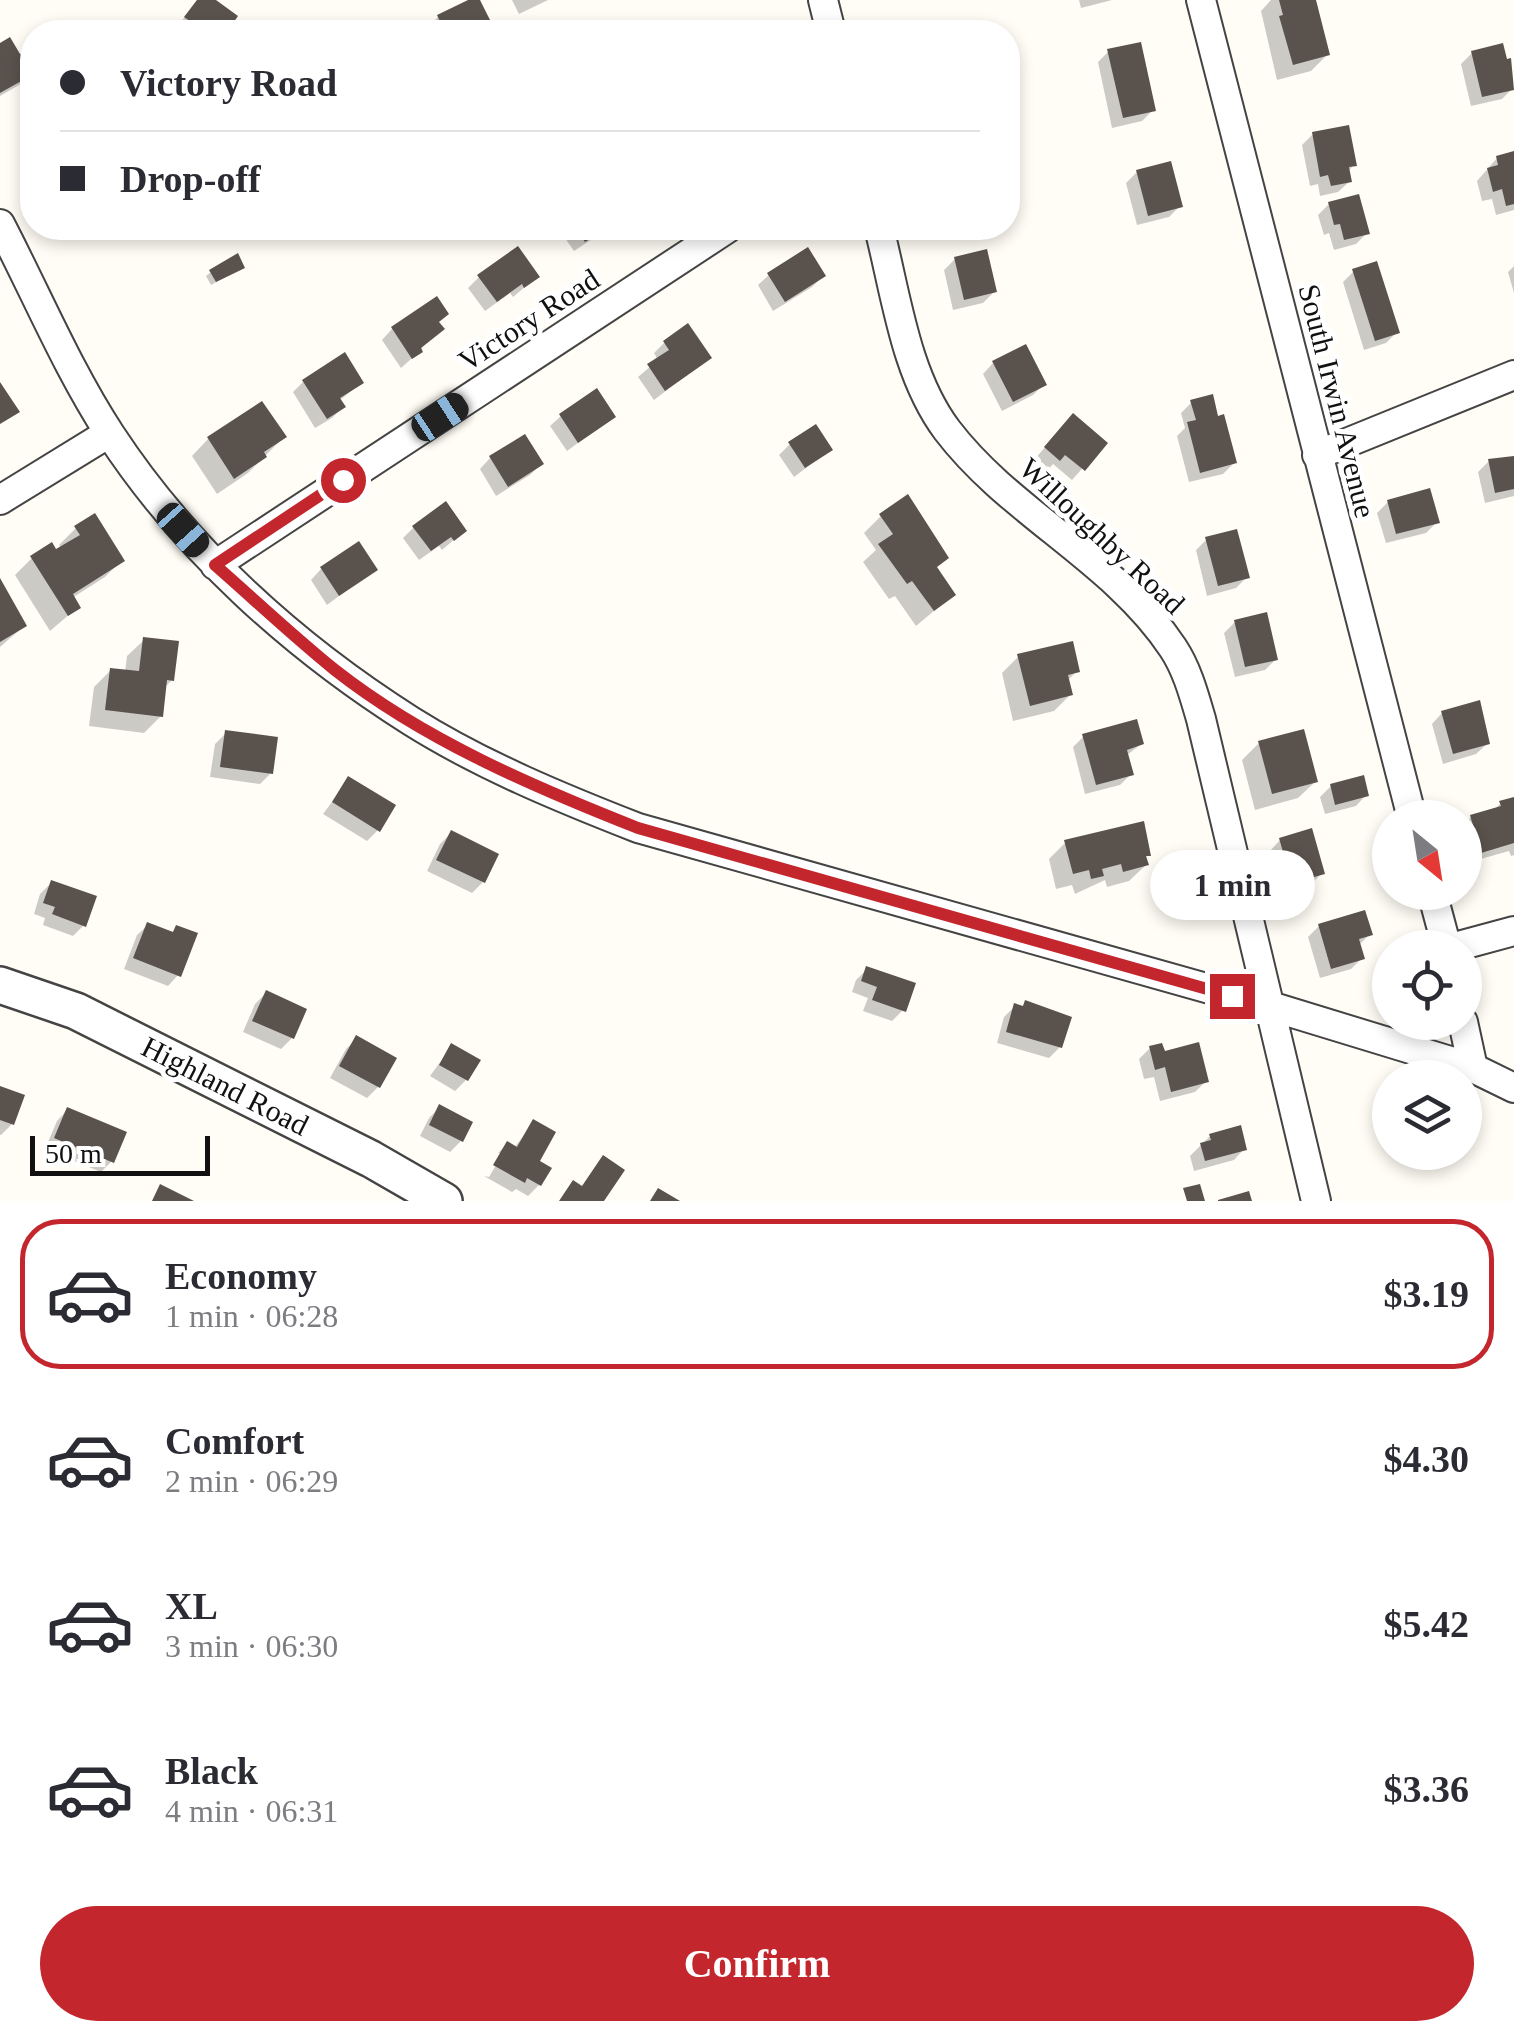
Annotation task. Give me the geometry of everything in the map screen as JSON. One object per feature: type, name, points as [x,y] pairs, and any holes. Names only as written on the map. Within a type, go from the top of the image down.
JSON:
[{"type":"street","name":"South Irwin Avenue","points":[[1201,0],[1407,800]]},
{"type":"street","points":[[0,224],[109,433],[183,530],[215,565],[337,672],[414,723],[568,800],[638,828],[1270,1006],[1447,1060]]},
{"type":"street","name":"Victory Road","points":[[215,565],[710,240]]},
{"type":"street","name":"Willoughby Road","points":[[882,240],[920,384],[948,432],[998,483],[1127,596],[1174,650],[1188,678],[1316,1201]]},
{"type":"street","points":[[1317,455],[1514,376]]},
{"type":"street","points":[[0,500],[109,433]]},
{"type":"street","points":[[1482,940],[1514,932]]},
{"type":"street","name":"Highland Road","points":[[0,986],[76,1011],[372,1159],[444,1201]]},
{"type":"street","points":[[1482,1072],[1514,1088]]},
{"type":"building","points":[[197,0],[216,0],[238,16],[235,20],[184,17]]},
{"type":"building","points":[[468,0],[480,0],[490,20],[439,20],[437,15]]},
{"type":"building","points":[[1279,0],[1316,0],[1330,55],[1293,65],[1279,16],[1283,15]]},
{"type":"building","points":[[10,37],[20,54],[20,82],[0,93],[0,43]]},
{"type":"building","points":[[1141,42],[1156,111],[1123,118],[1107,49]]},
{"type":"building","points":[[1503,43],[1507,59],[1511,58],[1514,90],[1482,97],[1471,51]]},
{"type":"building","points":[[1349,125],[1357,166],[1349,167],[1352,182],[1331,186],[1328,175],[1320,177],[1312,132]]},
{"type":"building","points":[[1514,151],[1514,204],[1506,206],[1502,189],[1493,192],[1487,168],[1498,165],[1496,156]]},
{"type":"building","points":[[1171,161],[1183,207],[1148,216],[1136,170]]},
{"type":"building","points":[[1359,194],[1370,234],[1344,240],[1340,224],[1334,225],[1328,202]]},
{"type":"building","points":[[518,246],[540,277],[497,302],[477,275]]},
{"type":"building","points":[[808,247],[826,276],[785,302],[767,273]]},
{"type":"building","points":[[987,249],[997,292],[964,300],[954,257]]},
{"type":"building","points":[[238,253],[245,268],[216,282],[209,270]]},
{"type":"building","points":[[1377,261],[1400,333],[1375,341],[1352,269]]},
{"type":"building","points":[[437,296],[449,314],[439,322],[445,329],[412,359],[391,327]]},
{"type":"building","points":[[688,323],[712,358],[665,391],[647,364],[669,350],[663,341]]},
{"type":"building","points":[[1026,344],[1047,385],[1013,402],[992,361]]},
{"type":"building","points":[[345,352],[364,383],[340,398],[346,407],[327,419],[302,380]]},
{"type":"building","points":[[0,382],[20,412],[0,424]]},
{"type":"building","points":[[597,388],[616,417],[578,443],[559,414]]},
{"type":"building","points":[[1213,394],[1218,416],[1224,414],[1237,463],[1200,473],[1187,422],[1196,420],[1190,400]]},
{"type":"building","points":[[262,401],[287,437],[264,452],[267,457],[234,479],[207,437]]},
{"type":"building","points":[[1073,413],[1108,443],[1085,471],[1065,455],[1060,461],[1044,447]]},
{"type":"building","points":[[816,424],[833,450],[805,468],[788,442]]},
{"type":"building","points":[[525,434],[544,464],[508,487],[489,456]]},
{"type":"building","points":[[1514,456],[1514,489],[1495,493],[1488,459]]},
{"type":"building","points":[[1430,488],[1440,523],[1396,534],[1387,500]]},
{"type":"building","points":[[908,494],[949,558],[937,567],[956,595],[934,611],[912,581],[907,584],[878,544],[893,534],[879,514]]},
{"type":"building","points":[[446,501],[467,531],[431,551],[412,526]]},
{"type":"building","points":[[95,513],[125,561],[73,594],[81,608],[68,616],[30,556],[52,542],[56,549],[80,535],[74,526]]},
{"type":"building","points":[[1237,529],[1250,578],[1218,586],[1205,537]]},
{"type":"building","points":[[359,541],[378,570],[339,596],[320,567]]},
{"type":"building","points":[[0,578],[27,626],[0,642]]},
{"type":"building","points":[[1267,612],[1278,660],[1245,667],[1234,620]]},
{"type":"building","points":[[143,637],[179,641],[174,681],[167,680],[163,717],[105,710],[110,668],[139,671]]},
{"type":"building","points":[[1073,641],[1080,672],[1068,675],[1073,695],[1030,706],[1017,654]]},
{"type":"building","points":[[1480,700],[1490,744],[1453,754],[1441,711]]},
{"type":"building","points":[[1137,719],[1144,744],[1127,750],[1134,775],[1096,785],[1082,734]]},
{"type":"building","points":[[1304,729],[1318,782],[1272,794],[1258,741]]},
{"type":"building","points":[[225,730],[278,737],[273,774],[220,767]]},
{"type":"building","points":[[1364,775],[1369,796],[1335,805],[1330,784]]},
{"type":"building","points":[[348,776],[396,805],[380,832],[332,802]]},
{"type":"building","points":[[1514,797],[1514,843],[1482,853],[1482,812],[1501,806],[1499,801]]},
{"type":"building","points":[[1144,821],[1151,856],[1146,856],[1149,865],[1123,872],[1121,864],[1102,869],[1104,876],[1091,879],[1089,870],[1073,874],[1064,840]]},
{"type":"building","points":[[1312,828],[1325,874],[1292,883],[1279,838]]},
{"type":"building","points":[[451,830],[499,854],[485,883],[436,860]]},
{"type":"building","points":[[51,880],[97,896],[86,927],[52,914],[55,907],[43,903]]},
{"type":"building","points":[[1365,910],[1372,935],[1359,939],[1365,959],[1331,969],[1318,924]]},
{"type":"building","points":[[147,922],[173,932],[176,925],[198,933],[181,977],[133,958]]},
{"type":"building","points":[[866,966],[916,983],[906,1012],[872,1000],[877,987],[861,981]]},
{"type":"building","points":[[266,990],[307,1009],[294,1039],[252,1021]]},
{"type":"building","points":[[1025,1000],[1072,1017],[1062,1048],[1006,1032],[1014,1003],[1023,1006]]},
{"type":"building","points":[[356,1035],[397,1058],[380,1088],[339,1066]]},
{"type":"building","points":[[1199,1042],[1209,1082],[1171,1092],[1165,1067],[1155,1070],[1149,1046],[1162,1043],[1165,1051]]},
{"type":"building","points":[[451,1043],[481,1060],[468,1081],[439,1065]]},
{"type":"building","points":[[0,1086],[25,1095],[14,1125],[0,1120]]},
{"type":"building","points":[[439,1104],[473,1122],[463,1142],[429,1125]]},
{"type":"building","points":[[67,1107],[127,1132],[114,1163],[54,1138]]},
{"type":"building","points":[[533,1119],[556,1132],[540,1161],[552,1168],[541,1186],[527,1178],[525,1183],[493,1165],[507,1141],[517,1147]]},
{"type":"building","points":[[1241,1125],[1247,1150],[1205,1161],[1200,1143],[1211,1140],[1209,1134]]},
{"type":"building","points":[[603,1155],[625,1170],[604,1201],[559,1201],[573,1180],[582,1186]]},
{"type":"building","points":[[160,1184],[194,1201],[152,1201]]},
{"type":"building","points":[[1200,1184],[1205,1201],[1187,1201],[1183,1188]]},
{"type":"building","points":[[658,1188],[680,1201],[650,1201]]},
{"type":"building","points":[[1249,1191],[1252,1201],[1218,1201],[1218,1200]]},
{"type":"route","points":[[343,480],[215,565],[337,672],[414,723],[568,800],[638,828],[1232,996]]}]
